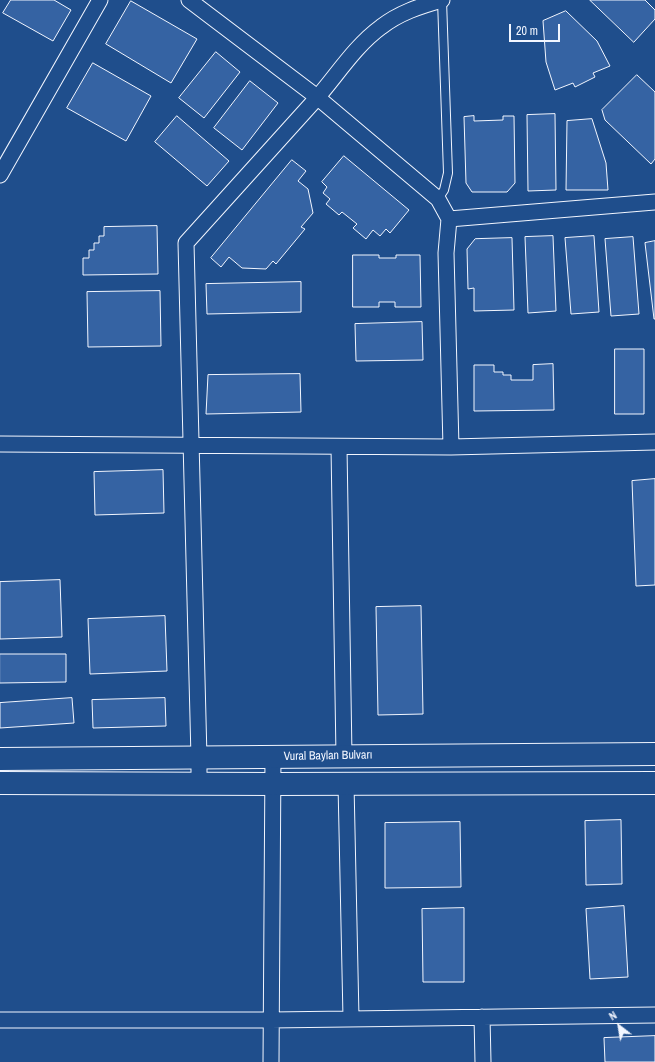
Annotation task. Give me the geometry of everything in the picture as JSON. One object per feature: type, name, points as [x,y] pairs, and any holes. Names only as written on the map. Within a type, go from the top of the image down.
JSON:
[{"type":"main road","name":"Vural Baylan Bulvarı","points":[[0,759],[655,754]]},
{"type":"main road","points":[[0,783],[655,783]]},
{"type":"street","points":[[0,174],[100,0]]},
{"type":"street","points":[[189,0],[318,97],[438,199],[449,219],[446,253],[451,448]]},
{"type":"street","points":[[199,784],[200,758],[186,243],[318,97],[363,43],[381,27],[399,15],[420,6],[442,0]]},
{"type":"street","points":[[449,219],[655,202]]},
{"type":"street","points":[[0,444],[451,448],[655,442]]},
{"type":"street","points":[[339,447],[344,756]]},
{"type":"street","points":[[271,1062],[273,757]]},
{"type":"street","points":[[346,784],[351,1018]]},
{"type":"street","points":[[0,1020],[271,1020],[655,1015]]},
{"type":"street","points":[[482,1017],[483,1062]]},
{"type":"lane","points":[[438,199],[444,190],[448,173],[442,0]]},
{"type":"building","points":[[11,0],[54,0],[71,10],[53,41],[3,13]]},
{"type":"building","points":[[590,0],[645,0],[655,10],[655,19],[634,42]]},
{"type":"building","points":[[131,1],[197,39],[171,83],[106,44]]},
{"type":"building","points":[[566,11],[597,41],[610,66],[593,73],[595,77],[575,87],[573,83],[555,90],[546,62],[543,21]]},
{"type":"building","points":[[216,52],[240,72],[204,118],[179,98]]},
{"type":"building","points":[[93,63],[151,96],[126,141],[67,108]]},
{"type":"building","points":[[637,75],[655,92],[655,159],[651,164],[605,120],[602,110]]},
{"type":"building","points":[[250,81],[278,103],[242,150],[214,128]]},
{"type":"building","points":[[555,114],[556,190],[528,191],[527,115]]},
{"type":"building","points":[[177,116],[229,161],[207,186],[155,142]]},
{"type":"building","points":[[474,116],[474,121],[503,120],[503,116],[514,116],[515,183],[507,192],[472,192],[466,183],[464,117]]},
{"type":"building","points":[[592,119],[606,163],[608,190],[566,190],[567,121]]},
{"type":"building","points":[[344,156],[409,210],[390,233],[386,229],[380,236],[373,230],[366,239],[353,228],[357,224],[342,212],[339,215],[326,204],[330,199],[323,193],[327,187],[322,182]]},
{"type":"building","points":[[292,160],[306,171],[298,181],[308,189],[313,213],[301,227],[305,229],[276,264],[273,261],[266,269],[242,268],[229,257],[221,267],[211,258]]},
{"type":"building","points":[[157,226],[158,274],[83,275],[83,258],[89,258],[89,250],[94,250],[94,243],[99,243],[99,236],[104,236],[104,227]]},
{"type":"building","points":[[553,236],[556,311],[528,313],[525,237]]},
{"type":"building","points":[[594,236],[599,312],[571,314],[565,238]]},
{"type":"building","points":[[633,237],[639,314],[611,316],[605,239]]},
{"type":"building","points":[[512,238],[514,310],[474,311],[474,288],[468,289],[467,249],[475,239]]},
{"type":"building","points":[[655,241],[655,319],[654,319],[645,243]]},
{"type":"building","points":[[353,255],[379,255],[379,258],[396,258],[396,255],[420,255],[421,307],[395,307],[395,302],[379,302],[379,307],[353,307]]},
{"type":"building","points":[[301,282],[301,312],[207,314],[206,284]]},
{"type":"building","points":[[160,291],[161,346],[88,347],[87,292]]},
{"type":"building","points":[[422,322],[423,360],[356,361],[355,324]]},
{"type":"building","points":[[615,349],[644,349],[644,414],[615,414]]},
{"type":"building","points":[[553,364],[554,410],[474,411],[474,365],[494,365],[494,372],[503,372],[503,375],[511,375],[511,380],[533,380],[533,365]]},
{"type":"building","points":[[300,374],[301,412],[206,414],[208,375]]},
{"type":"building","points":[[163,470],[164,513],[95,515],[94,472]]},
{"type":"building","points":[[655,479],[655,585],[636,586],[632,481]]},
{"type":"building","points":[[60,580],[62,637],[0,639],[0,582]]},
{"type":"building","points":[[421,606],[423,714],[378,715],[376,607]]},
{"type":"building","points":[[165,616],[167,671],[90,674],[88,619]]},
{"type":"building","points":[[0,654],[66,654],[66,682],[0,683]]},
{"type":"building","points":[[72,698],[74,723],[0,728],[0,703]]},
{"type":"building","points":[[165,698],[166,726],[93,728],[92,700]]},
{"type":"building","points":[[621,820],[622,884],[586,885],[585,821]]},
{"type":"building","points":[[460,822],[461,887],[385,888],[385,823]]},
{"type":"building","points":[[624,906],[628,977],[590,979],[586,909]]},
{"type":"building","points":[[464,908],[464,982],[423,982],[422,909]]},
{"type":"building","points":[[655,1036],[655,1062],[605,1062],[604,1038]]}]
